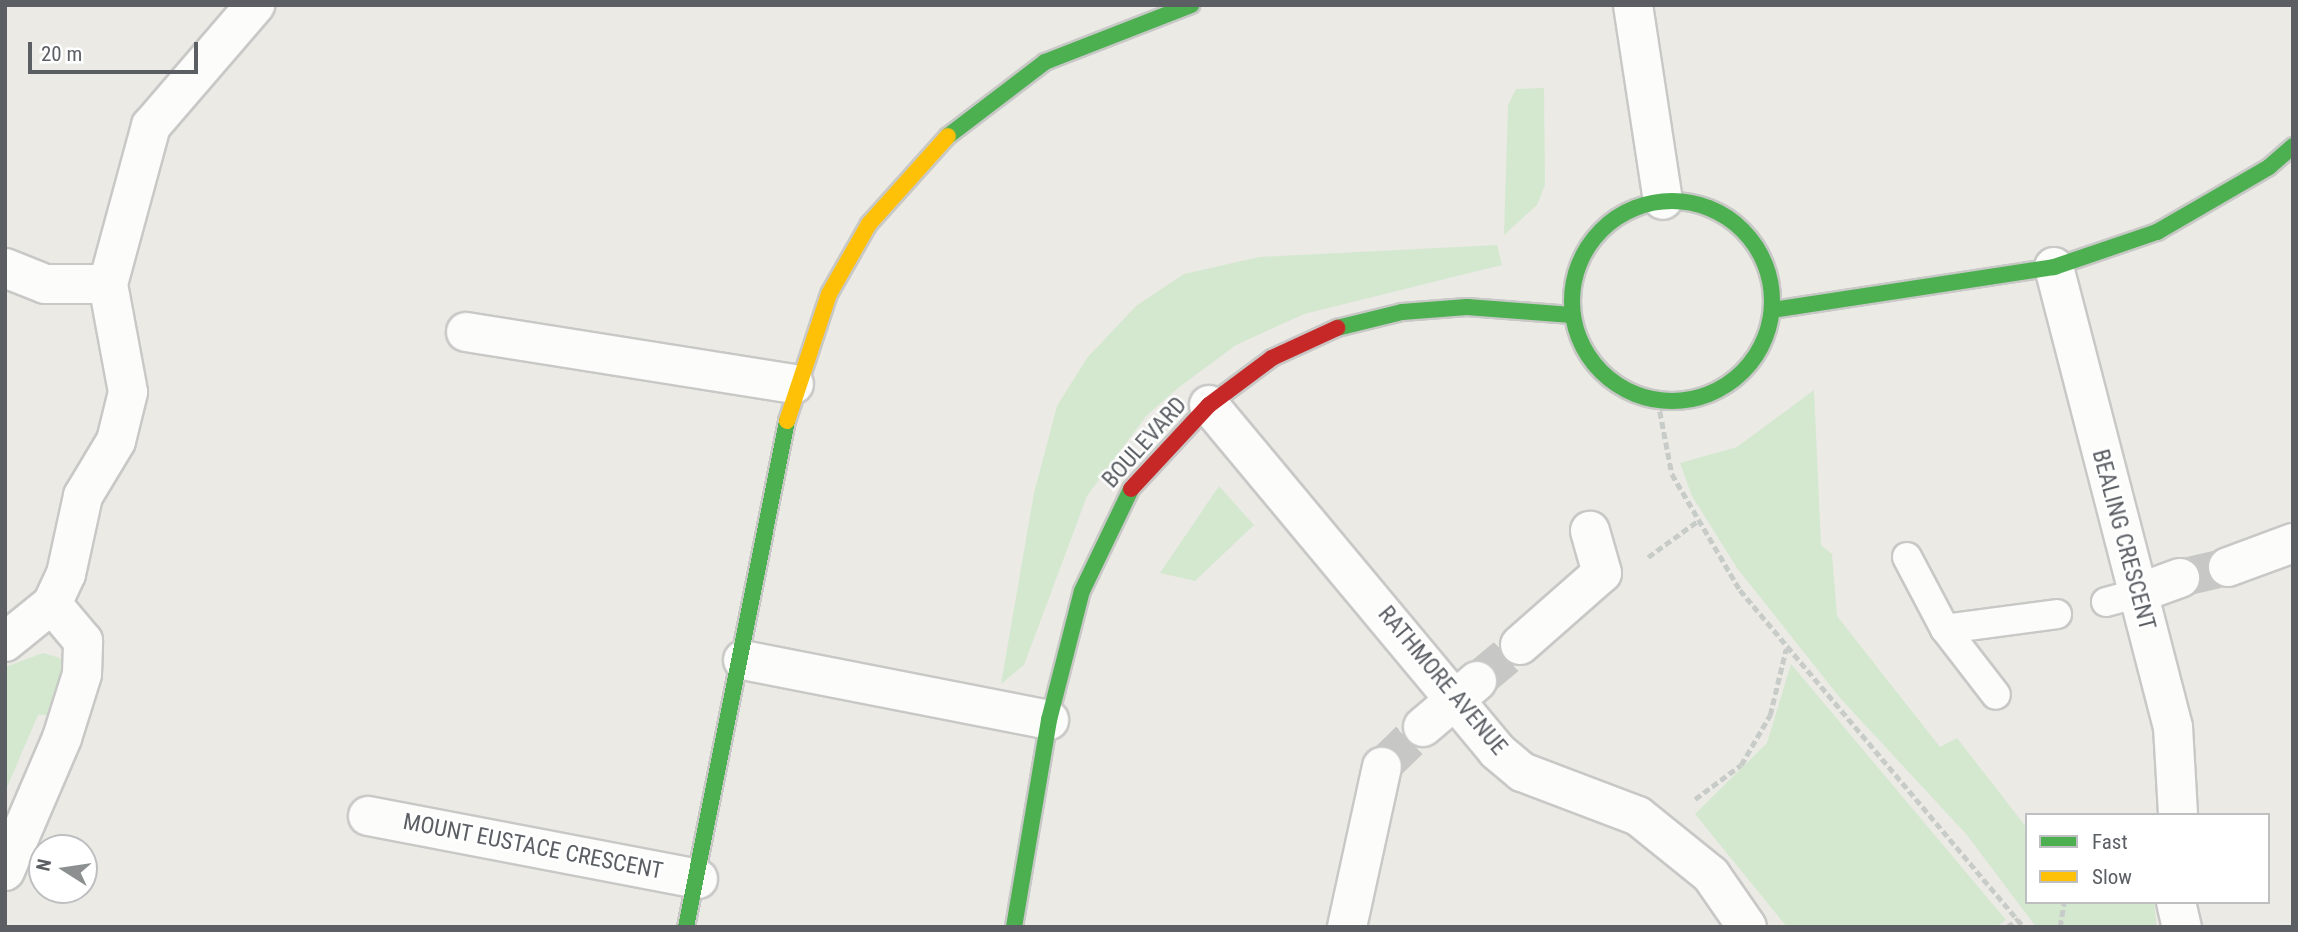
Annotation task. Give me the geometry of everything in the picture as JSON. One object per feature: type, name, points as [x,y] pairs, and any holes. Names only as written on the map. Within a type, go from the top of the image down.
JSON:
[{"type":"street","points":[[5,642],[52,604],[66,575],[83,496],[116,441],[128,392],[108,284],[151,126],[255,5]]},
{"type":"street","points":[[686,927],[743,660],[794,384],[829,294],[869,224],[965,118],[1045,62],[1142,19],[1191,5]]},
{"type":"street","points":[[1633,5],[1663,200]]},
{"type":"street","points":[[1773,310],[2054,267],[2157,232],[2269,167],[2293,146]]},
{"type":"street","points":[[1663,200],[1698,203],[1730,218],[1754,243],[1770,275],[1773,310],[1747,368],[1721,389],[1691,400],[1658,401],[1627,392],[1601,373],[1581,346],[1572,315],[1573,282],[1584,251],[1604,226],[1632,208],[1663,200]]},
{"type":"street","name":"BEALING CRESCENT","points":[[2054,267],[2121,598],[2173,727],[2178,813]]},
{"type":"street","points":[[5,268],[45,284],[108,284]]},
{"type":"street","name":"BOULEVARD","points":[[1014,927],[1049,720],[1082,591],[1118,506],[1209,405],[1272,358],[1342,327],[1402,312],[1467,307],[1572,315]]},
{"type":"street","points":[[466,332],[794,384]]},
{"type":"street","name":"RATHMORE AVENUE","points":[[1209,405],[1467,689],[1522,772],[1617,807],[1655,829],[1711,875],[1747,927]]},
{"type":"street","points":[[1520,645],[1602,573],[1590,531]]},
{"type":"street","points":[[2228,567],[2293,543]]},
{"type":"street","points":[[2121,598],[2180,578]]},
{"type":"street","points":[[5,871],[58,750],[82,674],[83,641],[52,604]]},
{"type":"street","points":[[743,660],[1049,720]]},
{"type":"street","points":[[1423,727],[1467,689]]},
{"type":"street","points":[[1347,927],[1382,767]]},
{"type":"street","name":"MOUNT EUSTACE CRESCENT","points":[[368,816],[698,879]]},
{"type":"street","points":[[2176,904],[2182,927]]},
{"type":"lane","points":[[1907,557],[1945,629],[1996,695]]},
{"type":"lane","points":[[1945,629],[2057,614]]},
{"type":"path","points":[[1658,401],[1672,474],[1740,590],[1786,648],[2024,927]]},
{"type":"path","points":[[1602,573],[1630,570],[1699,520]]},
{"type":"path","points":[[1655,829],[1741,765],[1770,715],[1786,648]]},
{"type":"path","points":[[2060,927],[2064,904]]},
{"type":"path","points":[[2007,927],[2018,919]]},
{"type":"green space","points":[[1544,88],[1545,185],[1537,205],[1504,235],[1508,105],[1516,89]]},
{"type":"green space","points":[[1497,245],[1502,265],[1304,314],[1236,345],[1147,415],[1087,496],[1024,665],[1001,684],[1034,493],[1057,406],[1087,358],[1136,306],[1184,274],[1259,257]]},
{"type":"green space","points":[[1814,390],[1821,545],[1832,554],[1837,616],[1940,747],[1957,738],[2025,825],[2025,904],[2154,904],[2157,927],[2036,927],[1966,834],[1841,699],[1737,568],[1692,496],[1680,463],[1737,447]]},
{"type":"green space","points":[[1219,486],[1254,525],[1195,581],[1160,573]]},
{"type":"green space","points":[[43,653],[60,658],[66,675],[55,715],[38,715],[5,792],[5,667]]},
{"type":"green space","points":[[1791,664],[2006,920],[1996,927],[1787,927],[1695,814],[1767,743]]},
{"type":"tunnel","points":[[2180,578],[2228,567]]},
{"type":"tunnel","points":[[1477,681],[1520,645]]},
{"type":"tunnel","points":[[1382,767],[1423,727]]},
{"type":"traffic: fast","points":[[948,136],[1045,62],[1191,5]]},
{"type":"traffic: fast","points":[[1773,310],[2054,267],[2157,232],[2269,167],[2293,146]]},
{"type":"traffic: fast","points":[[1672,201],[1710,208],[1743,230],[1765,263],[1772,301],[1765,339],[1743,372],[1710,394],[1672,401],[1634,394],[1601,372],[1579,339],[1572,301],[1579,263],[1601,230],[1634,208],[1672,201]]},
{"type":"traffic: fast","points":[[1337,328],[1402,312],[1467,307],[1572,315]]},
{"type":"traffic: fast","points":[[686,927],[787,421]]},
{"type":"traffic: fast","points":[[1014,927],[1049,720],[1082,591],[1131,489]]},
{"type":"traffic: slow","points":[[787,421],[829,294],[869,224],[948,136]]},
{"type":"traffic: jam","points":[[1131,489],[1209,405],[1272,358],[1337,328]]}]
